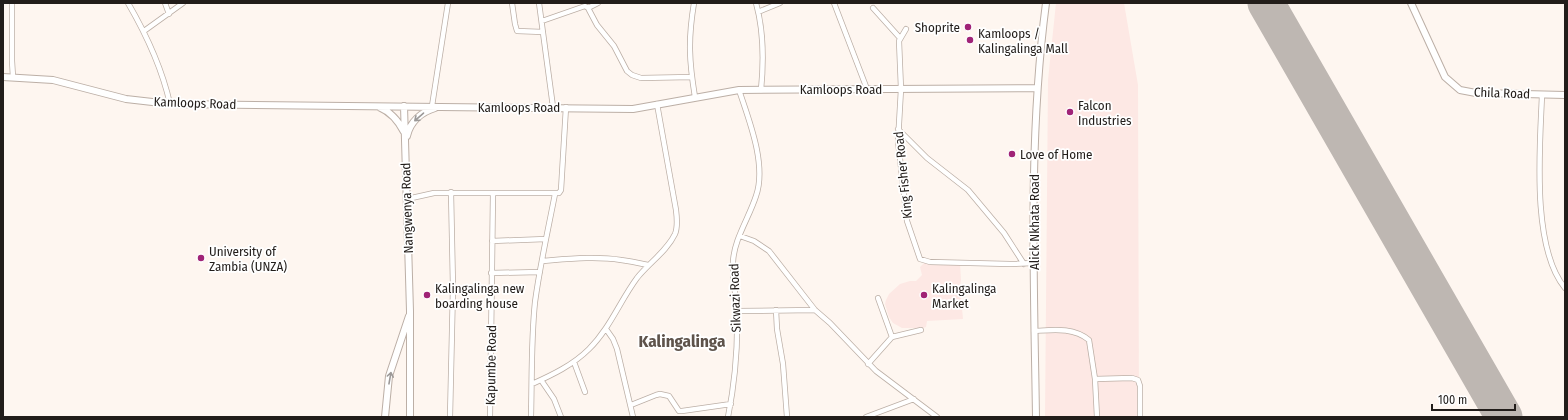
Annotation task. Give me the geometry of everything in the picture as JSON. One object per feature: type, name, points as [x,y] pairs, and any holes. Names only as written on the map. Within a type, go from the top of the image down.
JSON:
[{"type":"main road","name":"Alick Nkhata Road","points":[[1036,417],[1034,263],[1036,88],[1046,3]]},
{"type":"main road","name":"Chila Road","points":[[1413,3],[1444,77],[1452,85],[1465,92],[1565,94]]},
{"type":"main road","name":"Kamloops Road","points":[[3,77],[58,81],[126,99],[170,104],[445,107],[566,107],[633,109],[739,90],[1036,88]]},
{"type":"main road","points":[[376,106],[386,110],[396,120],[404,132],[406,142]]},
{"type":"main road","name":"Nangwenya Road","points":[[404,106],[410,310],[410,417]]},
{"type":"main road","points":[[406,142],[408,131],[414,121],[423,113],[434,108],[445,107]]},
{"type":"main road","name":"Nangwenya Road","points":[[386,417],[389,376],[410,310]]},
{"type":"street","points":[[12,3],[11,54],[13,78]]},
{"type":"street","points":[[128,3],[144,31],[167,89],[170,104]]},
{"type":"street","points":[[165,3],[169,14]]},
{"type":"street","points":[[144,31],[183,3]]},
{"type":"street","points":[[432,106],[448,3]]},
{"type":"street","points":[[512,3],[514,24],[517,31],[543,32]]},
{"type":"street","points":[[539,3],[553,107]]},
{"type":"street","points":[[588,8],[598,3]]},
{"type":"street","points":[[694,3],[689,38],[695,97]]},
{"type":"street","points":[[756,3],[763,37],[764,54],[761,90]]},
{"type":"street","points":[[758,12],[780,3]]},
{"type":"street","points":[[834,3],[867,90]]},
{"type":"street","points":[[542,21],[585,6],[588,8],[593,19],[614,46],[627,71],[632,75],[641,78],[692,76]]},
{"type":"street","points":[[873,8],[900,38],[906,29]]},
{"type":"street","name":"King Fisher Road","points":[[900,38],[901,89],[898,141],[906,221],[920,259],[925,262],[1024,264]]},
{"type":"street","name":"Sikwazi Road","points":[[728,417],[736,364],[737,311],[733,264],[735,249],[757,195],[759,172],[749,121],[739,90]]},
{"type":"street","points":[[1542,94],[1540,174],[1543,227],[1554,269],[1565,288]]},
{"type":"street","points":[[532,384],[574,362],[589,349],[606,329],[637,279],[670,242],[676,233],[676,210],[657,104]]},
{"type":"street","points":[[407,199],[434,193],[451,192],[559,193],[561,190],[566,107]]},
{"type":"street","points":[[898,129],[927,158],[968,190],[1004,233],[1024,264],[1034,263]]},
{"type":"street","points":[[450,417],[453,287],[451,192]]},
{"type":"street","name":"Kapumbe Road","points":[[490,417],[493,192]]},
{"type":"street","points":[[531,417],[532,342],[535,303],[555,194]]},
{"type":"street","points":[[740,236],[754,241],[769,251],[815,310],[830,322],[876,372],[937,417]]},
{"type":"street","points":[[492,241],[546,239]]},
{"type":"street","points":[[542,261],[571,258],[601,259],[620,260],[648,265]]},
{"type":"street","points":[[491,273],[540,272]]},
{"type":"street","points":[[878,298],[892,337]]},
{"type":"street","points":[[776,310],[777,329],[783,364],[787,417]]},
{"type":"street","points":[[737,311],[815,310]]},
{"type":"street","points":[[606,329],[617,349],[633,417]]},
{"type":"street","points":[[868,364],[892,337],[921,330]]},
{"type":"street","points":[[1034,331],[1062,330],[1075,332],[1085,336],[1089,340],[1095,379],[1096,417]]},
{"type":"street","points":[[574,362],[585,392]]},
{"type":"street","points":[[1095,379],[1132,378],[1138,380],[1140,386],[1140,417]]},
{"type":"street","points":[[541,380],[554,399],[561,417]]},
{"type":"street","points":[[630,405],[660,394],[669,396],[678,409],[682,411],[731,404]]},
{"type":"street","points":[[866,417],[914,399]]},
{"type":"shaded area","points":[[1056,3],[1124,3],[1138,85],[1139,417],[1045,417],[1048,80]]},
{"type":"shaded area","name":"Kalingalinga Market","points":[[925,262],[960,263],[960,286],[963,319],[927,321],[926,327],[923,328],[902,328],[893,323],[889,317],[885,304],[886,300],[889,294],[900,284],[916,281],[922,275],[920,267]]},
{"type":"runway","points":[[1266,3],[1504,417]]},
{"type":"place","name":"Shoprite","points":[[968,27]]},
{"type":"place","name":"Kamloops / Kalingalinga Mall","points":[[970,40]]},
{"type":"place","name":"Falcon Industries","points":[[1070,112]]},
{"type":"place","name":"Love of Home","points":[[1012,154]]},
{"type":"place","name":"University of Zambia (UNZA)","points":[[201,258]]},
{"type":"place","name":"Kalingalinga new boarding house","points":[[427,295]]},
{"type":"place","name":"Kalingalinga Market","points":[[924,295]]},
{"type":"district","name":"Kalingalinga","points":[[682,341]]}]
